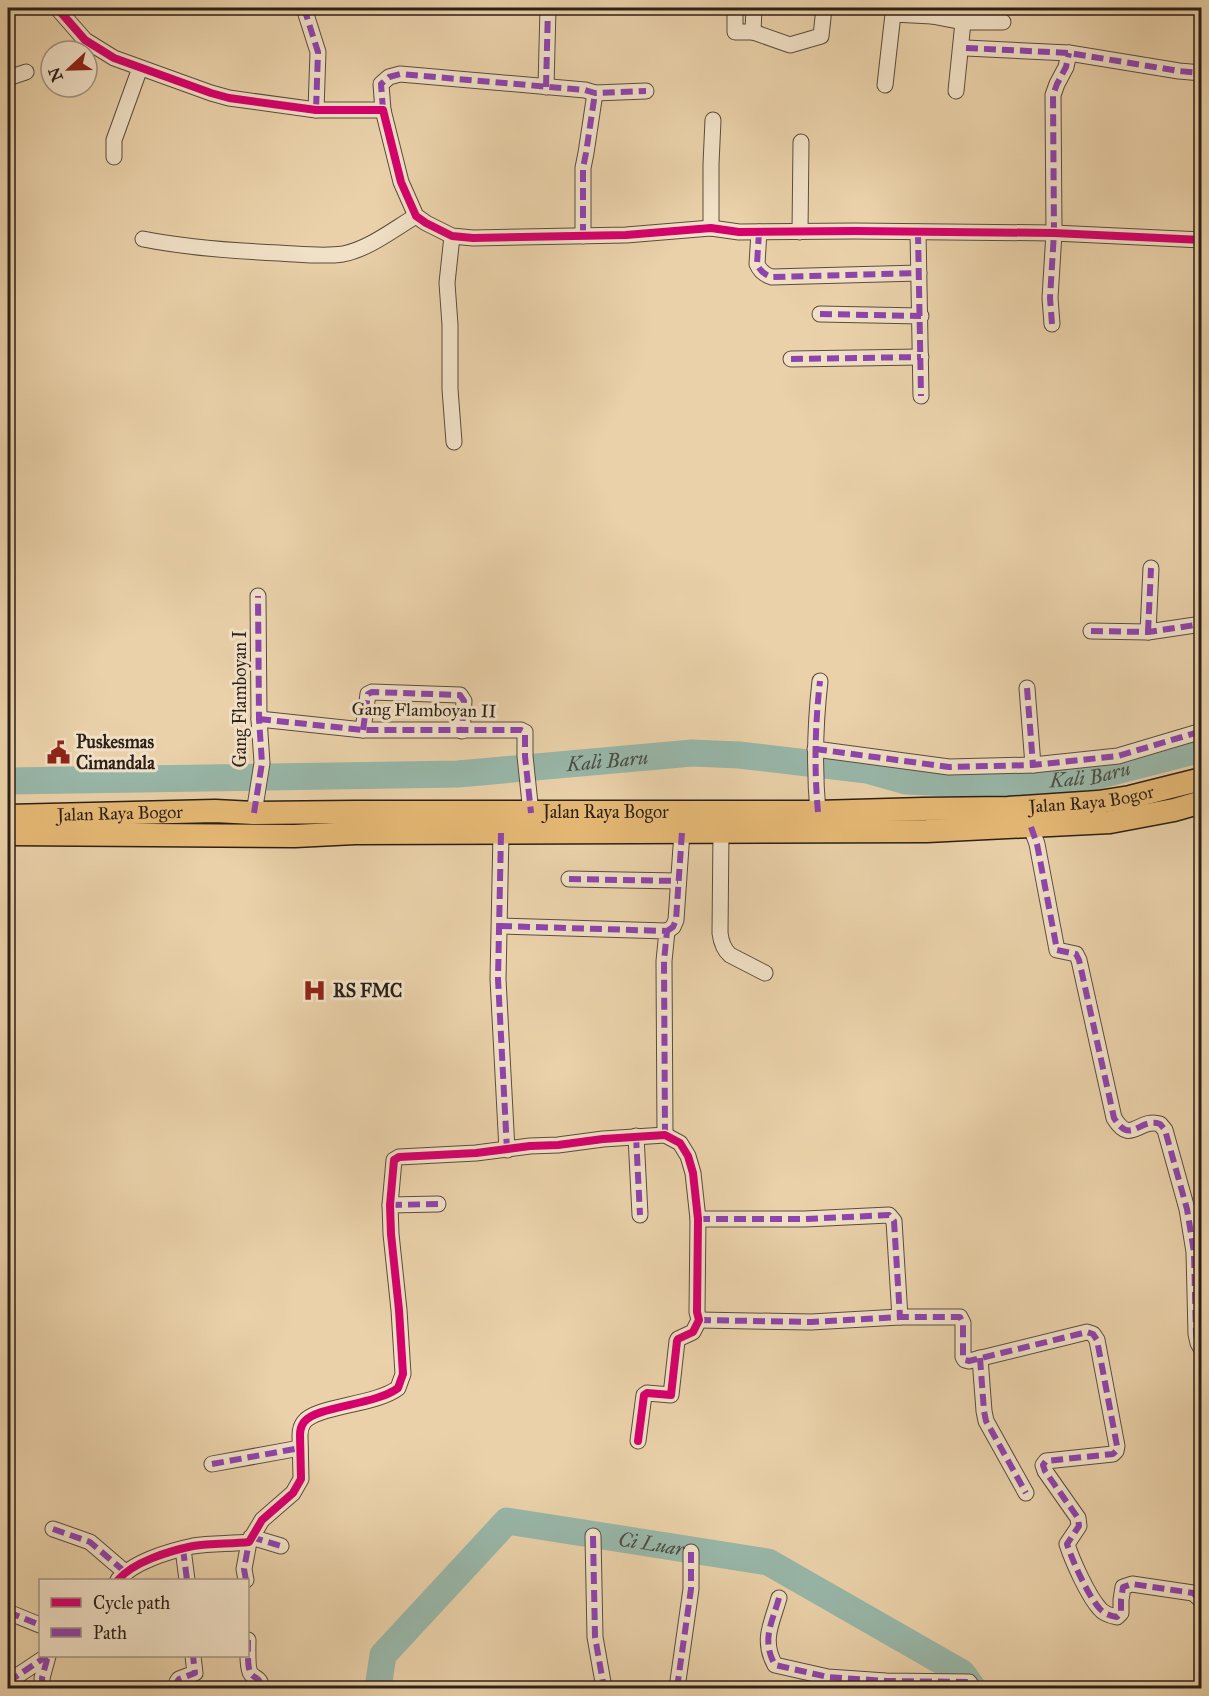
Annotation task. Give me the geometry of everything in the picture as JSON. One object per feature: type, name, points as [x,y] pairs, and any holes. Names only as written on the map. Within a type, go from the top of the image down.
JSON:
[{"type":"highway","name":"Jalan Raya Bogor","points":[[8,816],[215,811],[255,807],[355,812],[530,804],[1008,808],[1098,802],[1130,797],[1202,779]]},
{"type":"highway","name":"Jalan Raya Bogor","points":[[8,834],[295,836],[355,833],[927,831],[1110,822],[1174,810],[1202,802]]},
{"type":"street","points":[[57,8],[85,40],[114,58],[229,98],[316,110],[383,110]]},
{"type":"street","points":[[304,8],[318,52],[316,110]]},
{"type":"street","points":[[546,87],[548,8]]},
{"type":"street","points":[[735,8],[735,32],[753,32],[790,45],[821,36],[824,8]]},
{"type":"street","points":[[753,32],[754,8]]},
{"type":"street","points":[[885,85],[893,11],[932,11],[963,22],[1003,22]]},
{"type":"street","points":[[956,91],[963,22]]},
{"type":"street","points":[[966,48],[1069,53],[1202,74]]},
{"type":"street","points":[[1052,324],[1050,298],[1054,233],[1053,95],[1066,67],[1069,53]]},
{"type":"street","points":[[114,158],[114,140],[140,68]]},
{"type":"street","points":[[8,78],[26,72]]},
{"type":"street","points":[[646,91],[595,93],[585,90],[400,74],[389,77],[381,84],[383,110],[401,182],[416,216],[452,236],[473,238],[583,236],[661,233],[711,228],[739,232],[1054,233],[1202,240]]},
{"type":"street","points":[[583,236],[583,168],[595,93]]},
{"type":"street","points":[[711,228],[713,120]]},
{"type":"street","points":[[800,232],[801,142]]},
{"type":"street","points":[[143,239],[221,250],[312,255],[344,254],[369,244],[416,216]]},
{"type":"street","points":[[759,232],[757,264],[772,277],[919,273]]},
{"type":"street","points":[[918,232],[921,396]]},
{"type":"street","points":[[452,236],[447,283],[454,442]]},
{"type":"street","points":[[820,314],[921,316]]},
{"type":"street","points":[[791,359],[921,357]]},
{"type":"street","points":[[1148,632],[1151,568]]},
{"type":"street","name":"Gang Flamboyan I","points":[[255,807],[262,763],[258,596]]},
{"type":"street","points":[[1091,631],[1148,632],[1202,624]]},
{"type":"street","points":[[817,805],[815,753],[820,681]]},
{"type":"street","points":[[1027,688],[1033,765]]},
{"type":"street","points":[[363,730],[368,694],[372,692],[460,695],[464,701],[462,730]]},
{"type":"street","name":"Gang Flamboyan II","points":[[260,719],[363,730],[523,731],[525,732],[530,804]]},
{"type":"street","points":[[815,753],[949,767],[1033,765],[1118,756],[1202,731]]},
{"type":"street","points":[[1031,826],[1037,844],[1057,950],[1076,954],[1079,960],[1114,1118],[1124,1130],[1129,1132],[1149,1123],[1160,1124],[1165,1130],[1187,1209],[1194,1252],[1196,1334],[1202,1350]]},
{"type":"street","points":[[721,831],[721,940],[730,955],[765,973]]},
{"type":"street","points":[[500,926],[667,931],[673,927],[676,920],[682,832]]},
{"type":"street","points":[[501,833],[498,979],[507,1150]]},
{"type":"street","points":[[569,879],[678,881]]},
{"type":"street","points":[[665,1135],[664,961],[667,931]]},
{"type":"street","points":[[246,1579],[244,1569],[250,1540],[262,1520],[293,1492],[301,1479],[301,1428],[305,1421],[312,1416],[384,1396],[398,1388],[400,1384],[402,1351],[390,1205],[394,1160],[399,1156],[507,1150],[636,1136],[665,1135],[680,1143],[688,1156],[696,1191],[699,1320],[693,1332],[677,1341],[671,1395],[644,1395],[638,1441]]},
{"type":"street","points":[[636,1136],[640,1215]]},
{"type":"street","points":[[390,1205],[438,1204]]},
{"type":"street","points":[[698,1219],[805,1219],[889,1215],[894,1221],[900,1317]]},
{"type":"street","points":[[699,1320],[811,1322],[900,1317],[960,1317],[963,1323],[963,1357],[969,1361],[1087,1332],[1093,1334],[1097,1340],[1116,1450],[1113,1454],[1046,1461],[1043,1465],[1078,1518],[1079,1526],[1067,1544],[1072,1558],[1101,1610],[1111,1616],[1118,1617],[1121,1613],[1123,1587],[1132,1584],[1193,1593],[1202,1601]]},
{"type":"street","points":[[980,1358],[986,1421],[1026,1493]]},
{"type":"street","points":[[212,1464],[300,1448]]},
{"type":"street","points":[[52,1529],[90,1542],[121,1576],[155,1557],[195,1546],[250,1540],[281,1546]]},
{"type":"street","points":[[592,1536],[595,1637],[604,1689]]},
{"type":"street","points":[[183,1549],[187,1579]]},
{"type":"street","points":[[676,1689],[690,1599],[691,1552]]},
{"type":"street","points":[[778,1598],[768,1632],[769,1651],[775,1665],[828,1677],[886,1681],[969,1682],[973,1689]]},
{"type":"street","points":[[8,1612],[39,1625]]},
{"type":"street","points":[[8,1682],[46,1657]]},
{"type":"street","points":[[43,1689],[42,1678],[48,1657]]},
{"type":"street","points":[[178,1689],[176,1686],[179,1679],[195,1673],[193,1657]]},
{"type":"street","points":[[249,1657],[249,1669],[260,1680],[262,1689]]},
{"type":"waterway","name":"Kali Baru","points":[[8,781],[458,774],[692,753],[739,755],[867,770],[906,781],[993,785],[1093,777],[1202,749]]},
{"type":"waterway","name":"Ci Luar","points":[[378,1688],[383,1655],[507,1521],[768,1562],[962,1673],[973,1688]]},
{"type":"marked path","points":[[304,8],[318,52],[316,110]]},
{"type":"marked path","points":[[546,87],[548,8]]},
{"type":"marked path","points":[[966,48],[1069,53],[1202,73]]},
{"type":"marked path","points":[[1052,324],[1050,298],[1054,233],[1053,95],[1066,67],[1069,53]]},
{"type":"marked path","points":[[383,110],[381,84],[389,77],[400,74],[585,90],[595,93],[646,91]]},
{"type":"marked path","points":[[583,236],[583,168],[595,93]]},
{"type":"marked path","points":[[759,232],[757,264],[763,272],[772,277],[919,273]]},
{"type":"marked path","points":[[918,232],[921,396]]},
{"type":"marked path","points":[[820,314],[921,316]]},
{"type":"marked path","points":[[791,359],[921,357]]},
{"type":"marked path","points":[[1148,632],[1151,568]]},
{"type":"marked path","points":[[254,813],[262,763],[259,719],[258,596]]},
{"type":"marked path","points":[[1091,631],[1148,632],[1202,624]]},
{"type":"marked path","points":[[818,812],[816,746],[820,681]]},
{"type":"marked path","points":[[1027,688],[1033,765]]},
{"type":"marked path","points":[[363,730],[368,694],[372,692],[460,695],[464,701],[462,731]]},
{"type":"marked path","points":[[259,719],[363,730],[521,730],[525,732],[531,813]]},
{"type":"marked path","points":[[815,749],[949,767],[1033,765],[1118,756],[1202,731]]},
{"type":"marked path","points":[[1031,827],[1037,844],[1057,950],[1076,954],[1079,960],[1114,1118],[1125,1130],[1153,1123],[1160,1124],[1165,1130],[1187,1209],[1194,1252],[1196,1334],[1202,1350]]},
{"type":"marked path","points":[[667,931],[673,927],[676,920],[682,832]]},
{"type":"marked path","points":[[501,833],[498,979],[507,1150]]},
{"type":"marked path","points":[[569,879],[678,881]]},
{"type":"marked path","points":[[500,926],[667,931],[664,961],[665,1135]]},
{"type":"marked path","points":[[636,1136],[640,1215]]},
{"type":"marked path","points":[[390,1205],[438,1204]]},
{"type":"marked path","points":[[698,1219],[805,1219],[889,1215],[894,1221],[900,1317]]},
{"type":"marked path","points":[[699,1320],[811,1322],[900,1317],[960,1317],[963,1323],[963,1357],[969,1361],[1087,1332],[1093,1334],[1097,1340],[1117,1446],[1116,1451],[1113,1454],[1046,1461],[1043,1465],[1078,1518],[1079,1526],[1067,1544],[1073,1559],[1095,1603],[1102,1611],[1110,1615],[1117,1617],[1121,1613],[1123,1587],[1132,1584],[1193,1593],[1202,1601]]},
{"type":"marked path","points":[[980,1358],[986,1421],[1026,1493]]},
{"type":"marked path","points":[[212,1464],[300,1448]]},
{"type":"marked path","points":[[53,1529],[90,1542],[125,1572]]},
{"type":"marked path","points":[[593,1536],[595,1637],[604,1688]]},
{"type":"marked path","points":[[251,1537],[281,1546]]},
{"type":"marked path","points":[[246,1579],[244,1569],[249,1542]]},
{"type":"marked path","points":[[183,1549],[187,1579]]},
{"type":"marked path","points":[[677,1688],[691,1589],[691,1552]]},
{"type":"marked path","points":[[779,1598],[768,1639],[775,1665],[828,1677],[886,1681],[969,1682],[973,1688]]},
{"type":"marked path","points":[[8,1612],[39,1625]]},
{"type":"marked path","points":[[8,1682],[46,1657]]},
{"type":"marked path","points":[[43,1688],[42,1678],[48,1657]]},
{"type":"marked path","points":[[178,1688],[179,1679],[195,1673],[193,1657]]},
{"type":"marked path","points":[[248,1657],[251,1674],[259,1680],[262,1688]]},
{"type":"cycle path","points":[[57,8],[85,40],[114,58],[211,93],[229,98],[316,110],[383,110],[401,182],[416,216],[452,236],[473,238],[626,235],[711,228],[739,232],[1054,233],[1202,240]]},
{"type":"cycle path","points":[[119,1579],[142,1563],[173,1551],[200,1545],[249,1542],[262,1520],[293,1493],[301,1479],[300,1433],[304,1422],[321,1412],[376,1398],[398,1388],[403,1374],[390,1205],[394,1160],[399,1157],[476,1153],[603,1139],[665,1135],[680,1143],[688,1156],[693,1173],[698,1219],[697,1312],[699,1320],[693,1332],[677,1341],[671,1395],[647,1393],[644,1395],[638,1441]]},
{"type":"place","name":"Puskesmas Cimandala","points":[[58,752]]},
{"type":"place","name":"RS FMC","points":[[315,991]]}]
